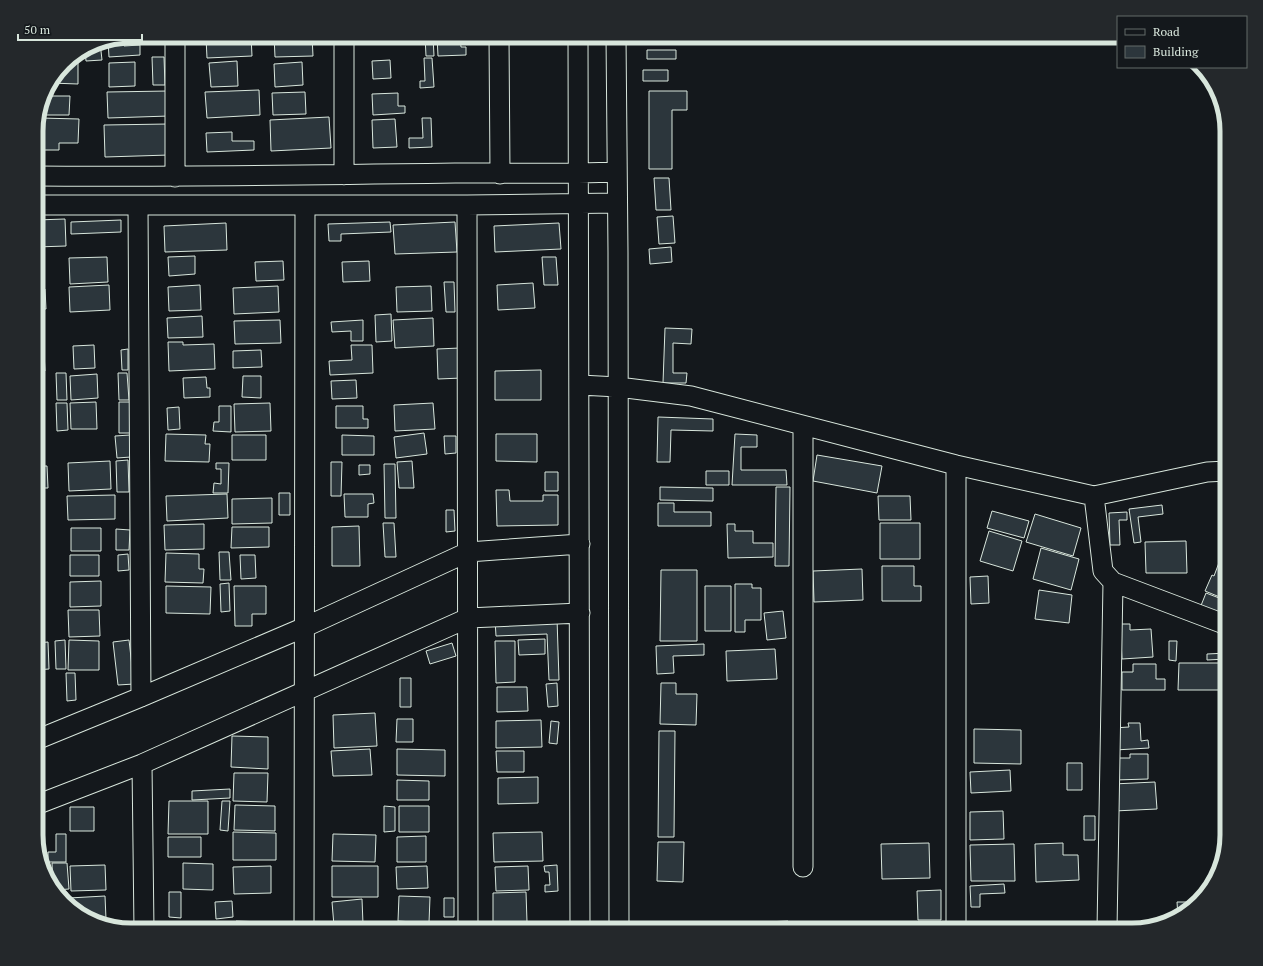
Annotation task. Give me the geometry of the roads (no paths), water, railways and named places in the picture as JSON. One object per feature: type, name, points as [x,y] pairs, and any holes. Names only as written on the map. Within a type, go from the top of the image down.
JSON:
[{"type":"street","points":[[175,43],[175,177]]},
{"type":"street","points":[[344,43],[344,175]]},
{"type":"street","points":[[499,43],[500,174]]},
{"type":"street","points":[[578,43],[580,202],[580,923]]},
{"type":"street","points":[[616,43],[619,923]]},
{"type":"street","points":[[43,176],[175,177],[579,174],[617,172]]},
{"type":"street","points":[[43,205],[466,205],[580,202],[617,203]]},
{"type":"street","points":[[304,923],[305,205]]},
{"type":"street","points":[[466,205],[468,923]]},
{"type":"street","points":[[138,206],[141,697]]},
{"type":"street","points":[[580,385],[618,387],[691,396],[956,465],[1094,496],[1207,472],[1220,471]]},
{"type":"street","points":[[803,426],[803,866]]},
{"type":"street","points":[[956,465],[956,923]]},
{"type":"street","points":[[1094,496],[1103,571],[1113,582],[1220,622]]},
{"type":"street","points":[[43,737],[305,627],[468,552],[580,544]]},
{"type":"street","points":[[1107,923],[1113,582]]},
{"type":"street","points":[[43,802],[142,764],[468,618],[580,613]]},
{"type":"street","points":[[142,764],[144,923]]}]
